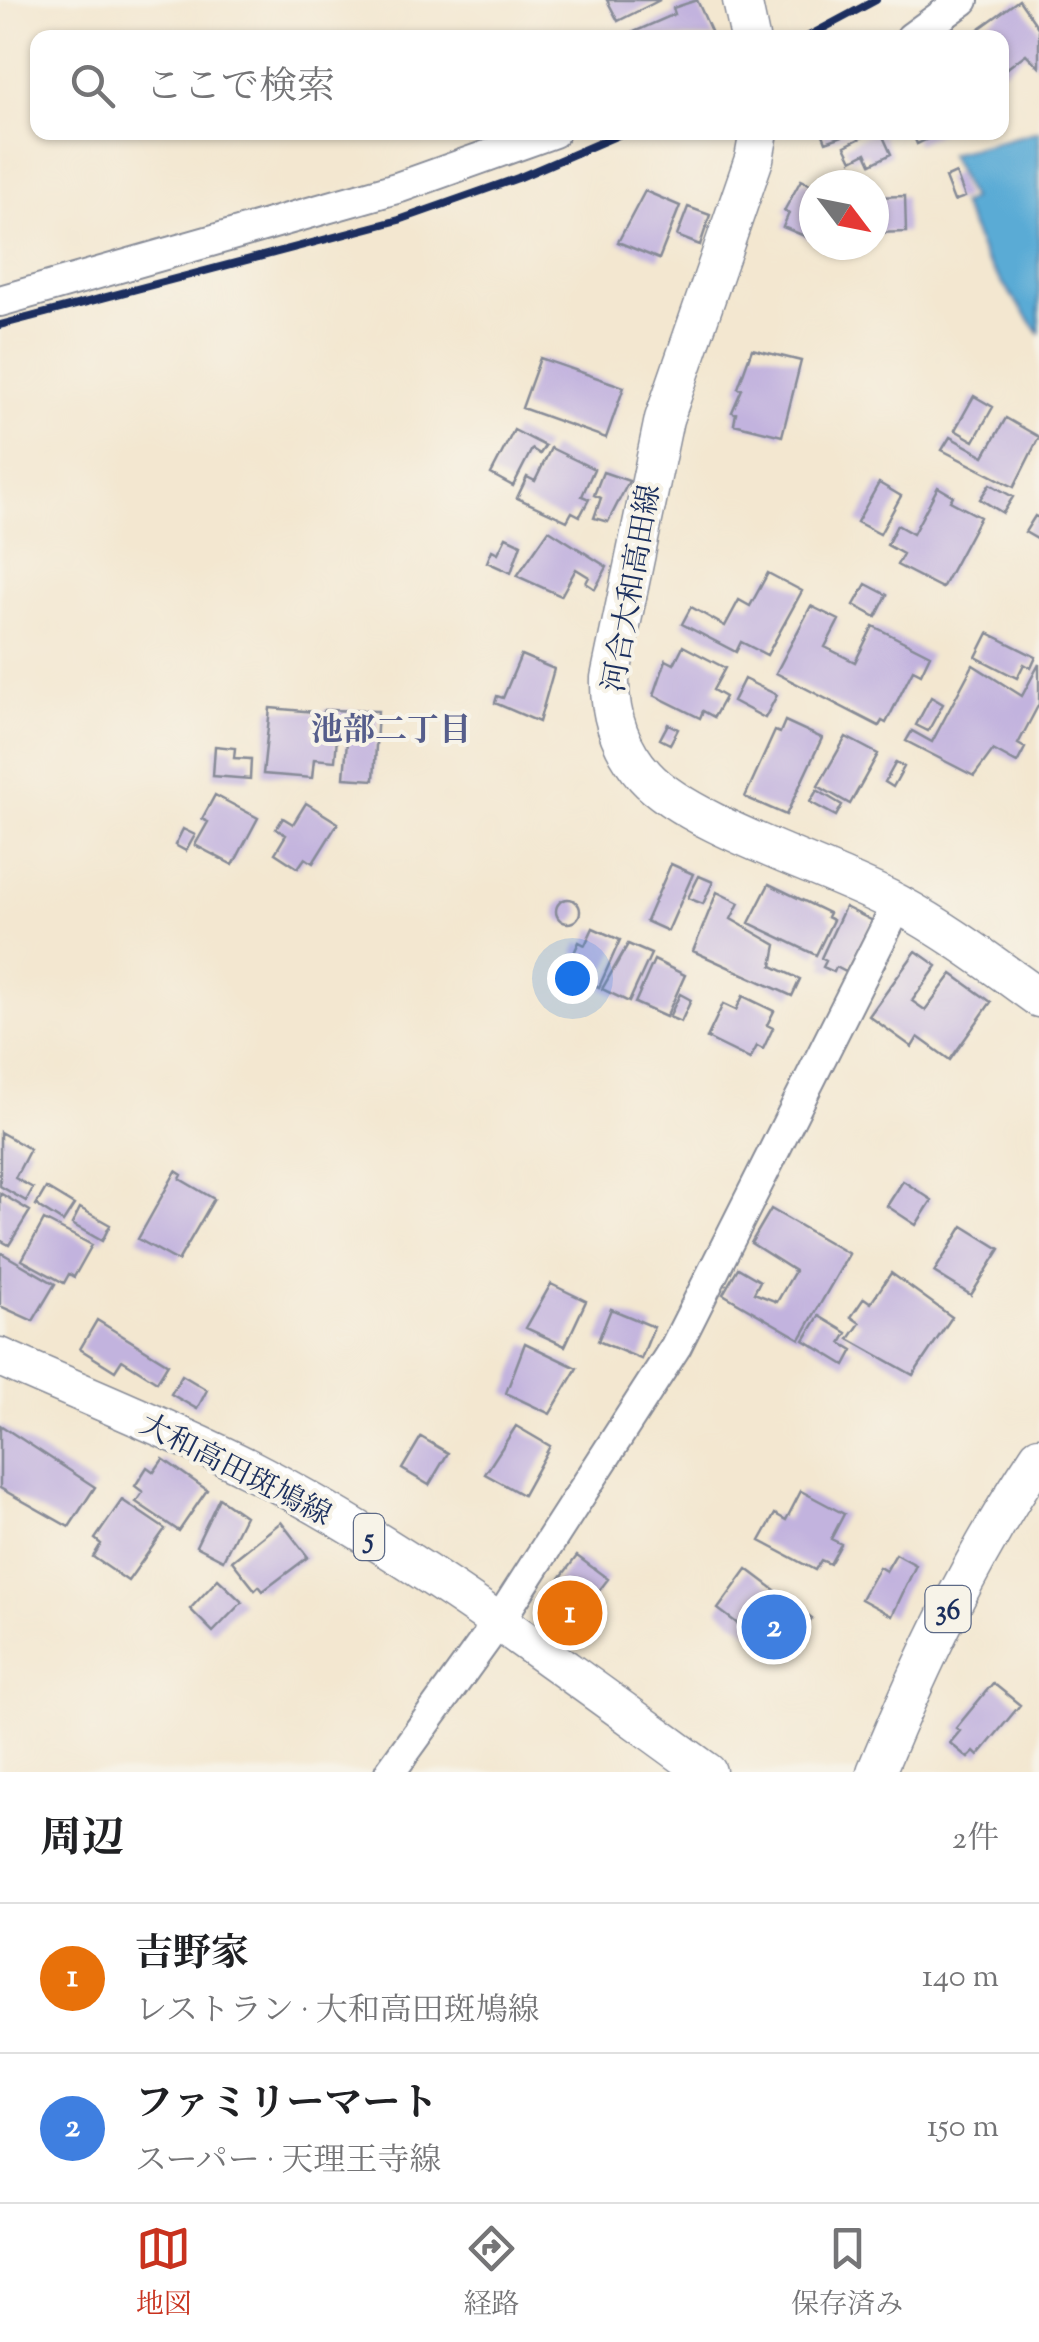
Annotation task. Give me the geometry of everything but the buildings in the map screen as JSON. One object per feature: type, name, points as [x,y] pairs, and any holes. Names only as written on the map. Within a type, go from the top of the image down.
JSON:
[{"type":"main road","points":[[742,0],[748,30]]},
{"type":"main road","name":"河合大和高田線","points":[[758,140],[664,419],[610,678],[609,706],[628,754],[647,779],[667,794],[693,811],[898,904],[1039,998]]},
{"type":"main road","name":"大和高田斑鳩線","points":[[0,1357],[250,1469],[390,1550],[498,1620],[706,1772]]},
{"type":"main road","name":"36","points":[[876,1772],[925,1654],[974,1557],[1039,1456]]},
{"type":"street","points":[[922,30],[962,0]]},
{"type":"street","points":[[0,301],[400,187],[532,140]]},
{"type":"street","points":[[390,1772],[498,1620],[676,1346],[898,904]]},
{"type":"water","points":[[1039,131],[1039,333],[985,259],[961,204],[971,199],[949,154]]},
{"type":"railway","points":[[820,30],[876,0]]},
{"type":"railway","points":[[0,325],[399,220],[518,178],[606,140]]},
{"type":"place","name":"吉野家","points":[[570,1613]]},
{"type":"place","name":"ファミリーマート","points":[[774,1627]]},
{"type":"district","name":"池部二丁目","points":[[391,729]]}]
